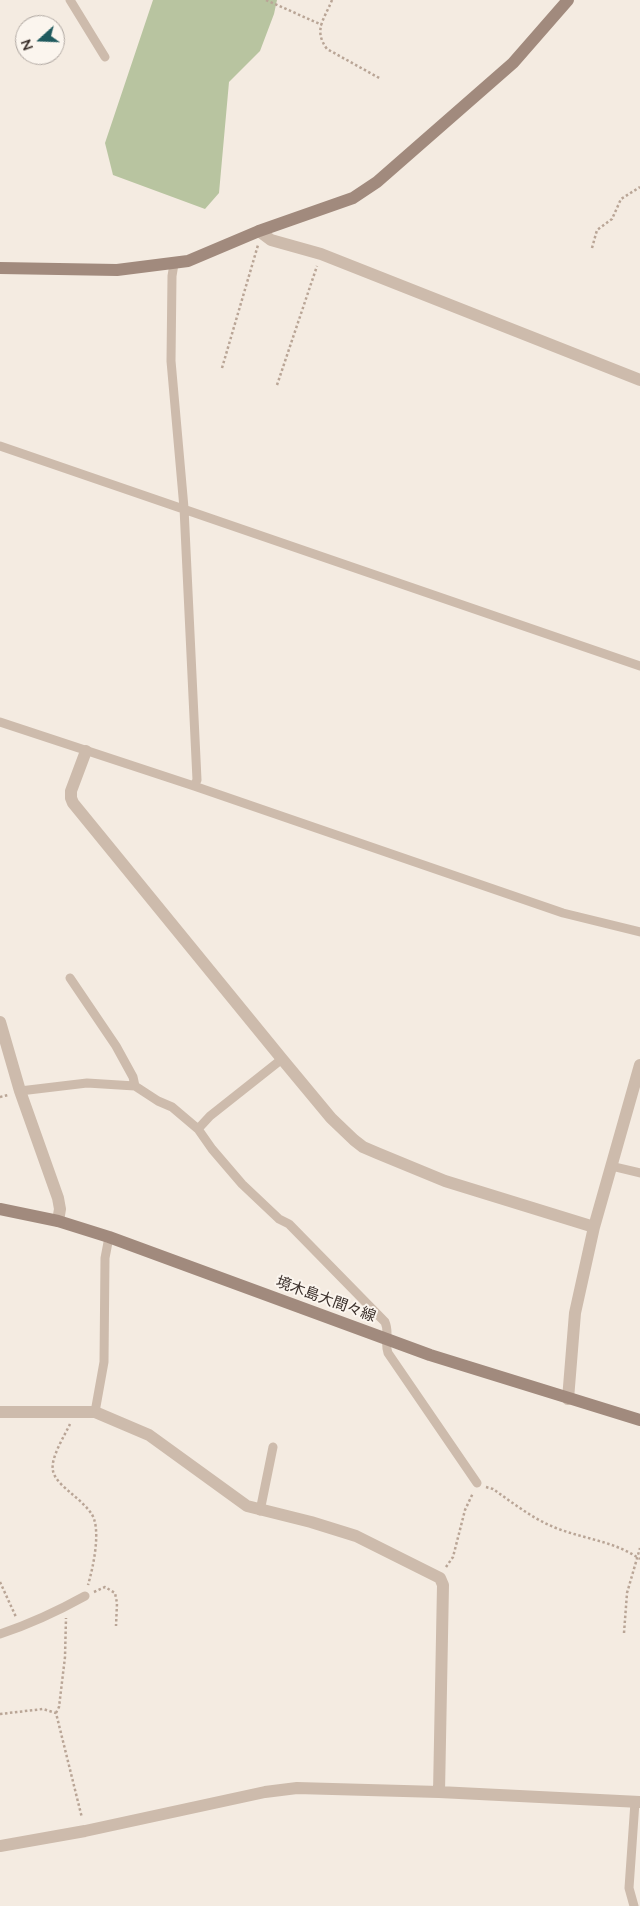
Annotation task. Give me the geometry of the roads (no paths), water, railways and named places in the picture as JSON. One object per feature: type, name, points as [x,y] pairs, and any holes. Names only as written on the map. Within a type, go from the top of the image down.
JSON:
[{"type":"main road","points":[[0,268],[117,270],[174,264],[200,256],[259,231],[353,198],[377,182],[513,63],[568,0]]},
{"type":"main road","name":"境木島大間々線","points":[[0,1209],[58,1221],[109,1237],[430,1355],[640,1420]]},
{"type":"street","points":[[259,231],[270,240],[321,254],[640,380]]},
{"type":"street","points":[[86,751],[71,791],[73,803],[331,1118],[363,1147],[445,1181],[594,1227]]},
{"type":"street","points":[[0,1022],[20,1091],[58,1198],[60,1209],[58,1221]]},
{"type":"street","points":[[568,1399],[575,1313],[594,1227],[640,1065]]},
{"type":"street","points":[[0,1412],[95,1412],[148,1436],[235,1500],[247,1506],[356,1536],[440,1578],[443,1585],[439,1792]]},
{"type":"street","points":[[0,1846],[86,1831],[184,1808],[280,1789],[317,1787],[638,1802]]},
{"type":"lane","points":[[70,0],[105,57]]},
{"type":"lane","points":[[174,264],[172,276],[171,360],[184,508],[197,780],[194,786]]},
{"type":"lane","points":[[0,446],[640,666]]},
{"type":"lane","points":[[0,722],[194,786],[563,913],[640,932]]},
{"type":"lane","points":[[70,978],[116,1046],[133,1077],[135,1086]]},
{"type":"lane","points":[[198,1129],[210,1116],[282,1059]]},
{"type":"lane","points":[[20,1091],[87,1083],[135,1086],[158,1101],[172,1107],[198,1129],[212,1149],[242,1184],[279,1220],[289,1224],[375,1310],[388,1329],[386,1348],[388,1353],[477,1483]]},
{"type":"lane","points":[[611,1166],[640,1174]]},
{"type":"lane","points":[[95,1412],[104,1362],[105,1258],[109,1237]]},
{"type":"lane","points":[[260,1511],[273,1447]]},
{"type":"lane","points":[[0,1634],[21,1627],[86,1596]]},
{"type":"lane","points":[[634,1906],[629,1888],[638,1802]]}]
